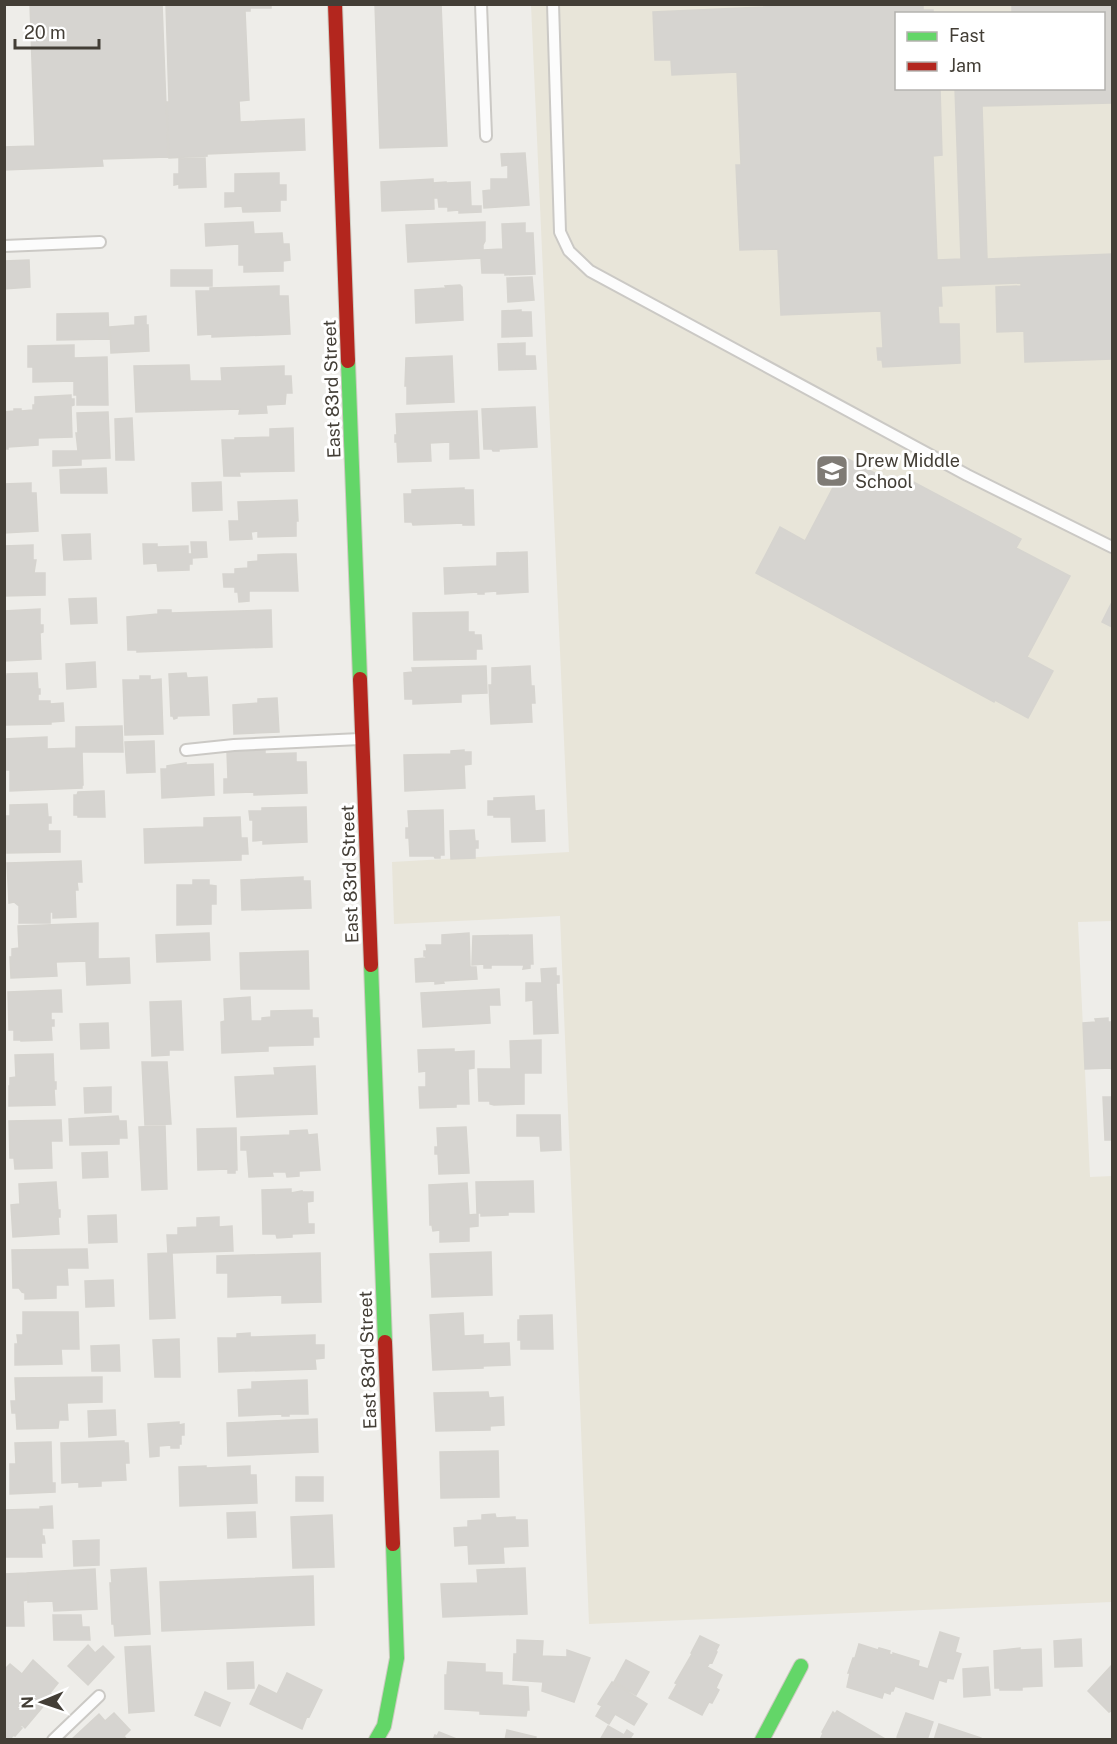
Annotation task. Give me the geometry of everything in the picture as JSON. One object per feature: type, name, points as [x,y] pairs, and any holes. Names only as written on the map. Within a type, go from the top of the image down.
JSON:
[{"type":"street","name":"East 83rd Street","points":[[335,4],[397,1658],[384,1726],[376,1740]]},
{"type":"street","points":[[762,1740],[801,1666]]},
{"type":"lane","points":[[481,4],[486,136]]},
{"type":"lane","points":[[553,4],[560,232],[569,251],[590,271],[967,475],[1113,547]]},
{"type":"lane","points":[[4,246],[100,242]]},
{"type":"lane","points":[[186,750],[234,745],[363,739]]},
{"type":"lane","points":[[53,1740],[99,1696]]},
{"type":"shaded area","name":"Drew Middle School","points":[[531,5],[1112,5],[1112,921],[1078,922],[1090,1177],[1112,1176],[1112,1602],[589,1624],[560,916],[394,924],[392,862],[569,852]]},
{"type":"building","points":[[30,4],[162,4],[168,157],[102,159],[103,166],[4,170],[4,147],[35,146]]},
{"type":"building","points":[[166,4],[271,4],[271,8],[250,8],[250,11],[245,11],[249,100],[239,101],[240,122],[304,119],[305,150],[169,158]]},
{"type":"building","points":[[375,4],[441,4],[447,146],[380,148]]},
{"type":"building","points":[[831,4],[923,4],[923,10],[933,10],[933,12],[895,12],[895,90],[940,90],[942,155],[933,156],[937,260],[961,259],[955,90],[1105,90],[1105,12],[1012,12],[1012,4],[1112,4],[1112,103],[982,106],[987,259],[1112,254],[1112,359],[1025,362],[1024,331],[997,332],[996,287],[1021,286],[1021,283],[941,286],[942,306],[938,306],[939,324],[959,324],[960,363],[883,367],[882,360],[878,360],[877,348],[883,348],[881,311],[781,315],[778,249],[740,250],[736,165],[741,165],[737,72],[672,75],[671,60],[655,60],[653,12]]},
{"type":"building","points":[[525,153],[529,205],[484,208],[483,191],[491,190],[491,179],[508,179],[508,165],[502,166],[501,154]]},
{"type":"building","points":[[205,158],[206,187],[179,188],[179,184],[174,185],[174,174],[179,174],[179,159]]},
{"type":"building","points":[[279,173],[279,185],[286,185],[286,200],[280,200],[280,211],[243,212],[242,206],[225,207],[225,193],[235,193],[235,174]]},
{"type":"building","points":[[433,179],[434,209],[382,211],[381,182]]},
{"type":"building","points":[[470,182],[471,206],[481,206],[481,212],[459,213],[459,210],[448,211],[448,207],[439,207],[438,198],[434,198],[433,183]]},
{"type":"building","points":[[253,222],[254,234],[282,233],[283,244],[289,244],[290,260],[283,261],[283,271],[244,272],[244,265],[239,265],[239,244],[206,246],[205,224]]},
{"type":"building","points":[[485,222],[483,250],[503,249],[502,224],[525,223],[525,233],[533,233],[535,274],[482,273],[481,258],[408,262],[406,225]]},
{"type":"building","points":[[29,260],[30,287],[4,289],[4,261]]},
{"type":"building","points":[[171,270],[212,270],[212,286],[171,286]]},
{"type":"building","points":[[532,277],[534,300],[508,302],[507,278]]},
{"type":"building","points":[[460,285],[462,287],[463,320],[416,323],[415,290]]},
{"type":"building","points":[[279,286],[279,296],[288,296],[290,334],[212,337],[212,334],[198,335],[196,291],[210,291],[210,288]]},
{"type":"building","points":[[521,310],[521,312],[531,312],[532,336],[502,337],[502,311]]},
{"type":"building","points":[[108,313],[109,339],[57,340],[57,314]]},
{"type":"building","points":[[146,316],[149,351],[111,353],[110,327],[135,325],[135,317]]},
{"type":"building","points":[[525,343],[525,356],[535,356],[536,369],[499,370],[498,344]]},
{"type":"building","points":[[74,345],[74,358],[107,357],[108,405],[77,405],[74,381],[33,382],[33,367],[28,367],[28,346]]},
{"type":"building","points":[[452,356],[454,402],[407,404],[406,358]]},
{"type":"building","points":[[189,365],[190,381],[222,381],[221,368],[284,366],[284,376],[291,376],[292,393],[286,393],[285,404],[266,405],[267,413],[239,414],[240,409],[136,412],[134,366]]},
{"type":"building","points":[[71,395],[71,399],[74,399],[74,405],[71,406],[72,437],[38,438],[38,445],[4,449],[4,412],[14,411],[14,409],[33,410],[35,397]]},
{"type":"building","points":[[535,407],[537,447],[499,449],[499,451],[484,449],[482,409]]},
{"type":"building","points":[[477,411],[479,458],[450,459],[450,442],[430,443],[431,461],[398,462],[397,442],[395,442],[396,414]]},
{"type":"building","points":[[108,412],[110,458],[81,459],[81,465],[53,466],[53,451],[78,451],[77,413]]},
{"type":"building","points":[[132,418],[134,460],[116,460],[115,419]]},
{"type":"building","points":[[293,428],[294,471],[239,472],[240,476],[224,476],[222,440],[270,437],[270,429]]},
{"type":"building","points":[[848,459],[901,487],[906,478],[1021,539],[1016,548],[1070,576],[1027,657],[1053,671],[1028,718],[995,700],[994,702],[756,573],[780,527],[805,541]]},
{"type":"building","points":[[106,468],[107,493],[61,493],[60,470]]},
{"type":"building","points":[[221,482],[222,510],[193,511],[192,483]]},
{"type":"building","points":[[31,483],[31,493],[36,493],[38,531],[4,533],[4,484]]},
{"type":"building","points":[[464,488],[464,490],[473,490],[474,525],[463,525],[463,523],[413,525],[412,522],[405,522],[404,494],[412,494],[412,490]]},
{"type":"building","points":[[297,500],[296,536],[258,537],[258,531],[251,532],[252,539],[230,540],[229,521],[239,521],[238,502]]},
{"type":"building","points":[[90,534],[91,559],[64,560],[62,535]]},
{"type":"building","points":[[191,542],[206,542],[207,557],[192,558],[189,570],[158,571],[157,563],[144,564],[143,544],[157,544],[157,547],[188,546],[188,554],[192,554]]},
{"type":"building","points":[[33,545],[33,560],[36,560],[34,573],[45,573],[45,595],[4,596],[4,546]]},
{"type":"building","points":[[527,552],[528,592],[445,594],[444,568],[497,566],[497,553]]},
{"type":"building","points":[[296,554],[298,591],[249,591],[249,601],[239,602],[235,587],[224,587],[223,574],[235,574],[235,569],[248,568],[248,562],[258,561],[258,555]]},
{"type":"building","points":[[96,598],[97,623],[71,624],[69,599]]},
{"type":"building","points":[[1112,602],[1112,627],[1102,622]]},
{"type":"building","points":[[40,609],[40,625],[43,625],[43,632],[40,633],[41,659],[4,661],[4,611]]},
{"type":"building","points":[[158,610],[171,610],[171,613],[271,610],[272,647],[137,652],[137,650],[128,650],[127,617],[158,614]]},
{"type":"building","points":[[468,612],[468,632],[481,635],[482,649],[476,649],[476,659],[414,660],[413,613]]},
{"type":"building","points":[[95,662],[96,687],[67,689],[66,664]]},
{"type":"building","points":[[486,666],[487,693],[461,694],[461,702],[413,704],[413,699],[405,699],[404,673],[413,672],[412,668]]},
{"type":"building","points":[[530,666],[535,703],[531,703],[532,722],[491,724],[489,685],[492,685],[492,668]]},
{"type":"building","points":[[37,673],[38,689],[40,689],[38,701],[50,701],[50,704],[63,703],[64,721],[51,722],[51,724],[4,725],[4,676]]},
{"type":"building","points":[[186,673],[187,678],[207,677],[209,715],[177,716],[174,719],[171,716],[169,674]]},
{"type":"building","points":[[140,676],[150,676],[150,680],[161,679],[163,734],[125,735],[123,680],[140,680]]},
{"type":"building","points":[[277,698],[279,732],[234,734],[233,705],[258,703],[258,699]]},
{"type":"building","points":[[122,726],[123,752],[82,752],[82,788],[10,791],[10,770],[4,770],[4,739],[47,737],[47,749],[76,748],[76,727]]},
{"type":"building","points":[[154,741],[155,772],[127,773],[125,742]]},
{"type":"building","points":[[265,750],[265,754],[296,753],[296,762],[306,762],[307,793],[254,795],[254,792],[224,793],[224,779],[228,779],[227,751]]},
{"type":"building","points":[[464,750],[464,752],[471,752],[471,764],[464,765],[465,788],[405,791],[404,755],[451,754],[451,751]]},
{"type":"building","points":[[186,763],[186,765],[213,764],[214,795],[162,798],[161,769]]},
{"type":"building","points":[[104,791],[105,817],[74,815],[74,795],[78,792]]},
{"type":"building","points":[[534,796],[535,811],[544,810],[545,841],[512,842],[511,817],[488,815],[488,801],[494,801],[494,798]]},
{"type":"building","points":[[47,804],[48,817],[51,817],[48,831],[60,831],[60,852],[7,853],[6,816],[10,816],[10,805]]},
{"type":"building","points":[[306,807],[307,842],[263,844],[263,840],[253,841],[253,820],[250,820],[249,811],[262,811],[262,808]]},
{"type":"building","points":[[443,810],[444,855],[440,855],[440,858],[410,856],[409,838],[406,838],[406,828],[409,828],[408,811]]},
{"type":"building","points":[[240,817],[241,838],[247,838],[248,854],[241,854],[241,860],[145,863],[144,829],[204,827],[204,818]]},
{"type":"building","points":[[474,830],[475,841],[478,841],[475,858],[451,859],[450,831]]},
{"type":"building","points":[[81,861],[82,882],[77,882],[78,890],[75,890],[76,917],[53,918],[53,912],[50,912],[50,923],[19,923],[19,906],[14,902],[9,903],[7,863]]},
{"type":"building","points":[[303,877],[303,881],[310,881],[311,908],[242,910],[241,880]]},
{"type":"building","points":[[193,880],[209,880],[209,885],[216,886],[216,904],[211,904],[211,924],[177,925],[177,885],[193,885]]},
{"type":"building","points":[[98,923],[98,959],[129,958],[130,983],[87,985],[86,961],[56,962],[57,976],[11,978],[12,949],[19,948],[18,926]]},
{"type":"building","points":[[209,933],[210,960],[157,962],[156,935]]},
{"type":"building","points":[[469,933],[470,967],[476,967],[477,979],[443,981],[444,983],[435,984],[435,981],[416,982],[415,959],[426,958],[424,951],[427,951],[426,945],[442,945],[442,935]]},
{"type":"building","points":[[532,935],[533,964],[530,964],[530,968],[523,969],[524,965],[491,965],[491,968],[484,968],[484,964],[472,965],[473,936]]},
{"type":"building","points":[[308,951],[309,989],[241,989],[240,953]]},
{"type":"building","points":[[556,968],[556,976],[559,976],[559,983],[556,983],[558,1033],[534,1034],[533,1000],[526,1001],[526,983],[542,983],[541,969]]},
{"type":"building","points":[[499,989],[500,1005],[489,1005],[490,1023],[423,1027],[421,993]]},
{"type":"building","points":[[61,990],[62,1012],[51,1012],[51,1020],[54,1020],[54,1026],[51,1026],[52,1040],[14,1040],[14,1030],[9,1030],[8,992]]},
{"type":"building","points":[[250,997],[251,1021],[262,1021],[262,1018],[271,1017],[271,1011],[312,1010],[312,1018],[318,1018],[319,1037],[313,1037],[313,1045],[268,1046],[268,1051],[222,1053],[221,1022],[225,1021],[224,999]]},
{"type":"building","points":[[181,1001],[183,1050],[169,1050],[169,1055],[152,1056],[150,1002]]},
{"type":"building","points":[[1108,1018],[1108,1022],[1112,1022],[1112,1071],[1111,1068],[1085,1069],[1083,1023]]},
{"type":"building","points":[[108,1023],[109,1048],[81,1049],[80,1024]]},
{"type":"building","points":[[541,1040],[541,1073],[524,1073],[524,1104],[494,1105],[490,1104],[490,1101],[479,1101],[478,1069],[511,1069],[510,1041]]},
{"type":"building","points":[[454,1049],[454,1052],[474,1051],[474,1068],[468,1069],[469,1104],[456,1104],[456,1107],[420,1108],[419,1087],[426,1087],[426,1071],[419,1072],[418,1050]]},
{"type":"building","points":[[53,1054],[54,1082],[56,1082],[55,1105],[9,1106],[10,1078],[16,1077],[15,1055]]},
{"type":"building","points":[[142,1062],[167,1062],[171,1124],[145,1125]]},
{"type":"building","points":[[315,1066],[317,1114],[237,1117],[235,1077],[275,1075],[274,1068]]},
{"type":"building","points":[[111,1087],[111,1112],[85,1113],[84,1088]]},
{"type":"building","points":[[1103,1097],[1112,1097],[1112,1140],[1105,1140]]},
{"type":"building","points":[[517,1115],[560,1115],[561,1150],[541,1151],[540,1136],[517,1136]]},
{"type":"building","points":[[118,1116],[119,1121],[126,1121],[127,1138],[119,1138],[119,1144],[70,1145],[69,1119]]},
{"type":"building","points":[[61,1120],[62,1141],[51,1141],[52,1168],[15,1169],[14,1158],[10,1158],[9,1121]]},
{"type":"building","points":[[165,1126],[167,1189],[142,1190],[139,1127]]},
{"type":"building","points":[[466,1127],[469,1173],[439,1174],[438,1154],[435,1154],[435,1147],[438,1147],[437,1128]]},
{"type":"building","points":[[236,1128],[237,1170],[235,1173],[228,1173],[228,1169],[198,1170],[197,1129]]},
{"type":"building","points":[[307,1130],[308,1135],[317,1134],[320,1170],[299,1171],[299,1176],[287,1177],[286,1172],[272,1172],[273,1176],[249,1177],[247,1150],[241,1150],[241,1137],[290,1135],[290,1131]]},
{"type":"building","points":[[107,1152],[108,1177],[83,1178],[82,1153]]},
{"type":"building","points":[[533,1181],[534,1212],[508,1212],[508,1215],[481,1216],[481,1213],[477,1213],[476,1182]]},
{"type":"building","points":[[56,1182],[58,1210],[60,1210],[59,1234],[13,1237],[11,1205],[20,1204],[19,1184]]},
{"type":"building","points":[[467,1183],[469,1215],[478,1214],[478,1226],[469,1227],[469,1241],[440,1242],[440,1230],[433,1231],[430,1225],[429,1185]]},
{"type":"building","points":[[291,1189],[291,1193],[313,1192],[313,1201],[307,1202],[308,1224],[314,1224],[314,1233],[292,1234],[292,1237],[277,1238],[276,1234],[263,1234],[262,1190]]},
{"type":"building","points":[[116,1215],[117,1242],[89,1243],[88,1216]]},
{"type":"building","points":[[219,1217],[219,1227],[232,1226],[233,1251],[172,1253],[175,1318],[150,1319],[148,1254],[168,1253],[167,1235],[178,1235],[178,1228],[197,1227],[197,1218]]},
{"type":"building","points":[[87,1249],[88,1268],[67,1268],[68,1285],[56,1285],[56,1298],[25,1299],[25,1293],[19,1288],[13,1288],[12,1250]]},
{"type":"building","points":[[491,1252],[492,1295],[432,1297],[430,1254]]},
{"type":"building","points":[[320,1253],[321,1302],[282,1303],[282,1295],[228,1297],[228,1273],[217,1273],[217,1256]]},
{"type":"building","points":[[113,1280],[114,1306],[86,1307],[85,1281]]},
{"type":"building","points":[[23,1312],[78,1312],[79,1349],[61,1349],[62,1364],[15,1365],[17,1335],[23,1335]]},
{"type":"building","points":[[463,1313],[464,1336],[483,1335],[483,1344],[509,1343],[510,1365],[433,1370],[430,1315]]},
{"type":"building","points":[[552,1315],[553,1349],[521,1349],[521,1340],[518,1340],[520,1316]]},
{"type":"building","points":[[250,1333],[250,1337],[315,1335],[315,1345],[324,1345],[324,1358],[315,1359],[316,1369],[219,1372],[218,1338],[237,1338],[237,1334]]},
{"type":"building","points":[[179,1339],[180,1377],[155,1377],[153,1340]]},
{"type":"building","points":[[119,1345],[120,1371],[92,1371],[91,1346]]},
{"type":"building","points":[[102,1377],[102,1402],[67,1403],[68,1420],[59,1420],[58,1428],[17,1429],[16,1413],[12,1413],[11,1401],[16,1401],[15,1378]]},
{"type":"building","points":[[307,1380],[308,1414],[239,1416],[238,1390],[252,1389],[252,1382]]},
{"type":"building","points":[[488,1392],[489,1398],[503,1397],[504,1425],[490,1426],[490,1430],[436,1431],[434,1393]]},
{"type":"building","points":[[115,1410],[116,1435],[89,1437],[88,1411]]},
{"type":"building","points":[[317,1419],[318,1452],[228,1456],[227,1423]]},
{"type":"building","points":[[179,1422],[179,1425],[184,1424],[184,1435],[181,1435],[179,1448],[171,1448],[171,1445],[159,1446],[159,1456],[150,1457],[148,1424]]},
{"type":"building","points":[[124,1441],[128,1443],[129,1463],[125,1463],[126,1480],[101,1481],[101,1486],[79,1487],[79,1482],[62,1483],[61,1443]]},
{"type":"building","points":[[51,1442],[52,1483],[55,1483],[55,1492],[10,1494],[10,1464],[16,1464],[15,1443]]},
{"type":"building","points":[[498,1451],[499,1497],[441,1498],[440,1452]]},
{"type":"building","points":[[206,1466],[206,1468],[250,1466],[250,1475],[256,1475],[257,1503],[180,1506],[179,1467]]},
{"type":"building","points":[[296,1477],[323,1477],[323,1501],[296,1501]]},
{"type":"building","points":[[52,1506],[53,1528],[42,1528],[45,1543],[41,1543],[42,1557],[5,1557],[4,1510],[40,1509],[40,1507]]},
{"type":"building","points":[[255,1512],[256,1537],[228,1538],[227,1513]]},
{"type":"building","points":[[495,1514],[496,1518],[515,1517],[515,1520],[527,1520],[528,1546],[503,1547],[504,1563],[469,1564],[468,1545],[455,1546],[454,1528],[468,1527],[468,1521],[482,1520],[482,1515]]},
{"type":"building","points":[[332,1515],[334,1567],[293,1568],[291,1517]]},
{"type":"building","points":[[99,1540],[99,1565],[74,1566],[73,1541]]},
{"type":"building","points":[[146,1568],[150,1634],[115,1636],[114,1624],[112,1624],[111,1570]]},
{"type":"building","points":[[525,1568],[527,1614],[443,1617],[441,1584],[478,1583],[477,1570]]},
{"type":"building","points":[[95,1569],[97,1609],[54,1611],[53,1601],[28,1602],[27,1573]]},
{"type":"building","points":[[27,1573],[27,1600],[23,1601],[24,1626],[4,1626],[4,1574]]},
{"type":"building","points":[[313,1576],[314,1625],[162,1631],[160,1582]]},
{"type":"building","points":[[53,1615],[81,1615],[82,1627],[89,1627],[90,1640],[54,1640]]},
{"type":"building","points":[[940,1632],[959,1638],[955,1652],[961,1654],[953,1679],[947,1678],[946,1682],[939,1680],[933,1699],[895,1686],[890,1694],[884,1692],[882,1698],[847,1687],[850,1673],[848,1673],[859,1644],[919,1661],[918,1666],[928,1669]]},
{"type":"building","points":[[700,1636],[719,1645],[712,1663],[710,1662],[707,1667],[722,1675],[716,1688],[719,1690],[702,1715],[669,1698]]},
{"type":"building","points":[[1081,1639],[1082,1666],[1055,1667],[1054,1641]]},
{"type":"building","points":[[517,1640],[543,1641],[542,1656],[567,1657],[567,1650],[590,1658],[574,1702],[542,1691],[543,1682],[513,1680]]},
{"type":"building","points":[[88,1645],[95,1653],[103,1646],[114,1657],[88,1685],[68,1666]]},
{"type":"building","points":[[150,1646],[154,1711],[129,1713],[125,1647]]},
{"type":"building","points":[[1020,1648],[1020,1650],[1041,1649],[1042,1686],[1022,1687],[1022,1690],[995,1688],[994,1651]]},
{"type":"building","points":[[33,1660],[58,1683],[50,1693],[57,1698],[50,1707],[46,1703],[25,1728],[22,1725],[15,1736],[6,1740],[4,1738],[4,1670],[10,1664],[22,1674]]},
{"type":"building","points":[[626,1660],[649,1672],[636,1695],[614,1682]]},
{"type":"building","points":[[253,1662],[254,1688],[228,1689],[227,1663]]},
{"type":"building","points":[[448,1662],[485,1664],[485,1672],[502,1673],[502,1685],[528,1687],[529,1710],[526,1716],[480,1714],[480,1711],[445,1709],[445,1675],[447,1675]]},
{"type":"building","points":[[1112,1665],[1112,1712],[1109,1712],[1088,1691]]},
{"type":"building","points":[[988,1667],[990,1695],[964,1697],[963,1669]]},
{"type":"building","points":[[287,1673],[322,1690],[302,1729],[250,1704],[259,1685],[277,1694]]},
{"type":"building","points":[[612,1682],[647,1704],[634,1725],[615,1714],[609,1724],[596,1716],[602,1706],[598,1704]]},
{"type":"building","points":[[205,1692],[230,1703],[220,1726],[195,1715]]},
{"type":"building","points":[[837,1711],[887,1740],[820,1740],[833,1712],[835,1714]]},
{"type":"building","points":[[114,1713],[130,1730],[124,1736],[127,1740],[71,1740],[99,1714],[105,1721]]},
{"type":"building","points":[[906,1713],[933,1722],[927,1740],[904,1740],[897,1737]]},
{"type":"building","points":[[939,1724],[981,1738],[981,1740],[934,1740]]},
{"type":"building","points":[[608,1726],[624,1735],[627,1730],[633,1734],[629,1740],[600,1740]]},
{"type":"building","points":[[507,1730],[536,1737],[535,1740],[505,1740]]},
{"type":"building","points":[[439,1732],[459,1740],[433,1740]]},
{"type":"traffic: fast","points":[[348,361],[360,679]]},
{"type":"traffic: fast","points":[[371,965],[385,1342]]},
{"type":"traffic: fast","points":[[376,1740],[384,1726],[397,1658],[393,1544]]},
{"type":"traffic: fast","points":[[762,1740],[801,1666]]},
{"type":"traffic: jam","points":[[335,4],[348,361]]},
{"type":"traffic: jam","points":[[360,679],[371,965]]},
{"type":"traffic: jam","points":[[385,1342],[393,1544]]},
{"type":"place","name":"Drew Middle School","points":[[832,471]]}]
